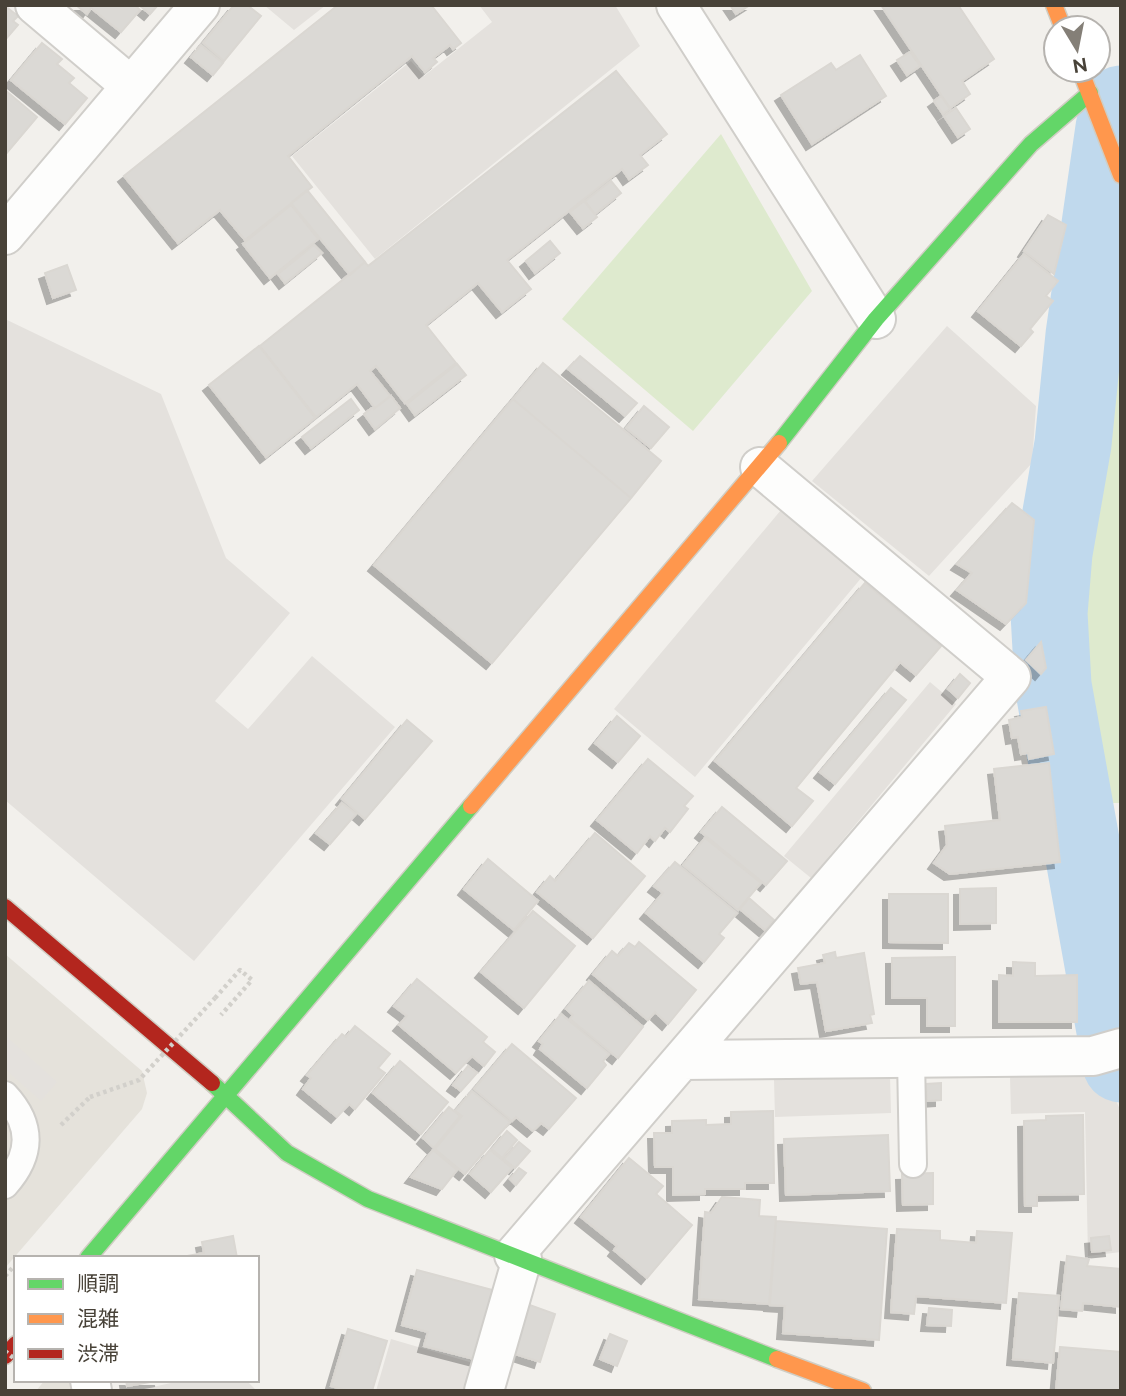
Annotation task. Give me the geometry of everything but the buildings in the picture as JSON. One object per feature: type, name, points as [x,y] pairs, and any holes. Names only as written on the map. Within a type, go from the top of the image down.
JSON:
[{"type":"street","points":[[35,5],[131,86]]},
{"type":"street","points":[[5,235],[200,5]]},
{"type":"street","points":[[676,5],[877,319]]},
{"type":"street","points":[[1086,84],[1121,175]]},
{"type":"street","points":[[90,1256],[760,467],[877,319],[1031,144],[1090,93]]},
{"type":"street","points":[[484,1391],[518,1257],[682,1060],[1012,677],[760,467]]},
{"type":"street","points":[[5,907],[225,1094],[287,1153],[298,1160],[368,1199],[863,1391]]},
{"type":"street","points":[[682,1060],[911,1058],[1108,1052]]},
{"type":"lane","points":[[911,1058],[913,1164]]},
{"type":"lane","points":[[5,1095],[25,1124],[26,1144],[18,1170],[5,1185]]},
{"type":"path","points":[[90,1097],[139,1080],[240,970],[252,979],[221,1015]]},
{"type":"shaded area","points":[[264,5],[326,5],[294,30]]},
{"type":"shaded area","points":[[479,5],[615,5],[640,46],[375,259],[292,156],[411,61],[424,76],[492,22]]},
{"type":"shaded area","points":[[5,319],[161,394],[226,558],[290,613],[215,701],[248,729],[312,656],[395,727],[194,961],[5,800]]},
{"type":"shaded area","points":[[947,326],[1036,406],[1032,463],[929,576],[812,481]]},
{"type":"shaded area","points":[[781,510],[862,577],[695,777],[614,709]]},
{"type":"shaded area","points":[[930,682],[956,704],[811,878],[784,856]]},
{"type":"shaded area","points":[[5,954],[142,1071],[147,1093],[142,1109],[5,1268]]},
{"type":"shaded area","points":[[5,1035],[57,1082],[41,1101],[5,1069]]},
{"type":"shaded area","points":[[1105,1075],[1121,1112],[1121,1252],[1088,1256],[1085,1112],[1011,1114],[1010,1077]]},
{"type":"shaded area","points":[[890,1076],[891,1113],[775,1117],[774,1080]]},
{"type":"shaded area","points":[[391,1339],[483,1366],[475,1391],[376,1391]]},
{"type":"shaded area","points":[[43,1382],[79,1382],[81,1391],[36,1391]]},
{"type":"shaded area","points":[[176,1382],[248,1382],[257,1391],[134,1391]]},
{"type":"green space","points":[[721,134],[812,291],[693,431],[562,319]]},
{"type":"green space","points":[[1117,318],[1121,329],[1121,803],[1095,803],[1088,740],[1069,630],[1073,572],[1105,334]]},
{"type":"waterway","points":[[1121,104],[1114,128],[1084,335],[1073,444],[1054,553],[1049,613],[1053,685],[1121,1064]]},
{"type":"traffic: fast","points":[[779,443],[876,319],[1031,144],[1090,93]]},
{"type":"traffic: fast","points":[[90,1256],[471,806]]},
{"type":"traffic: fast","points":[[212,1083],[287,1153],[368,1199],[777,1359]]},
{"type":"traffic: slow","points":[[1054,5],[1058,14]]},
{"type":"traffic: slow","points":[[1086,84],[1121,175]]},
{"type":"traffic: slow","points":[[471,806],[779,443]]},
{"type":"traffic: slow","points":[[777,1359],[863,1391]]},
{"type":"traffic: jam","points":[[5,907],[212,1083]]},
{"type":"traffic: jam","points":[[5,1356],[14,1346]]}]
